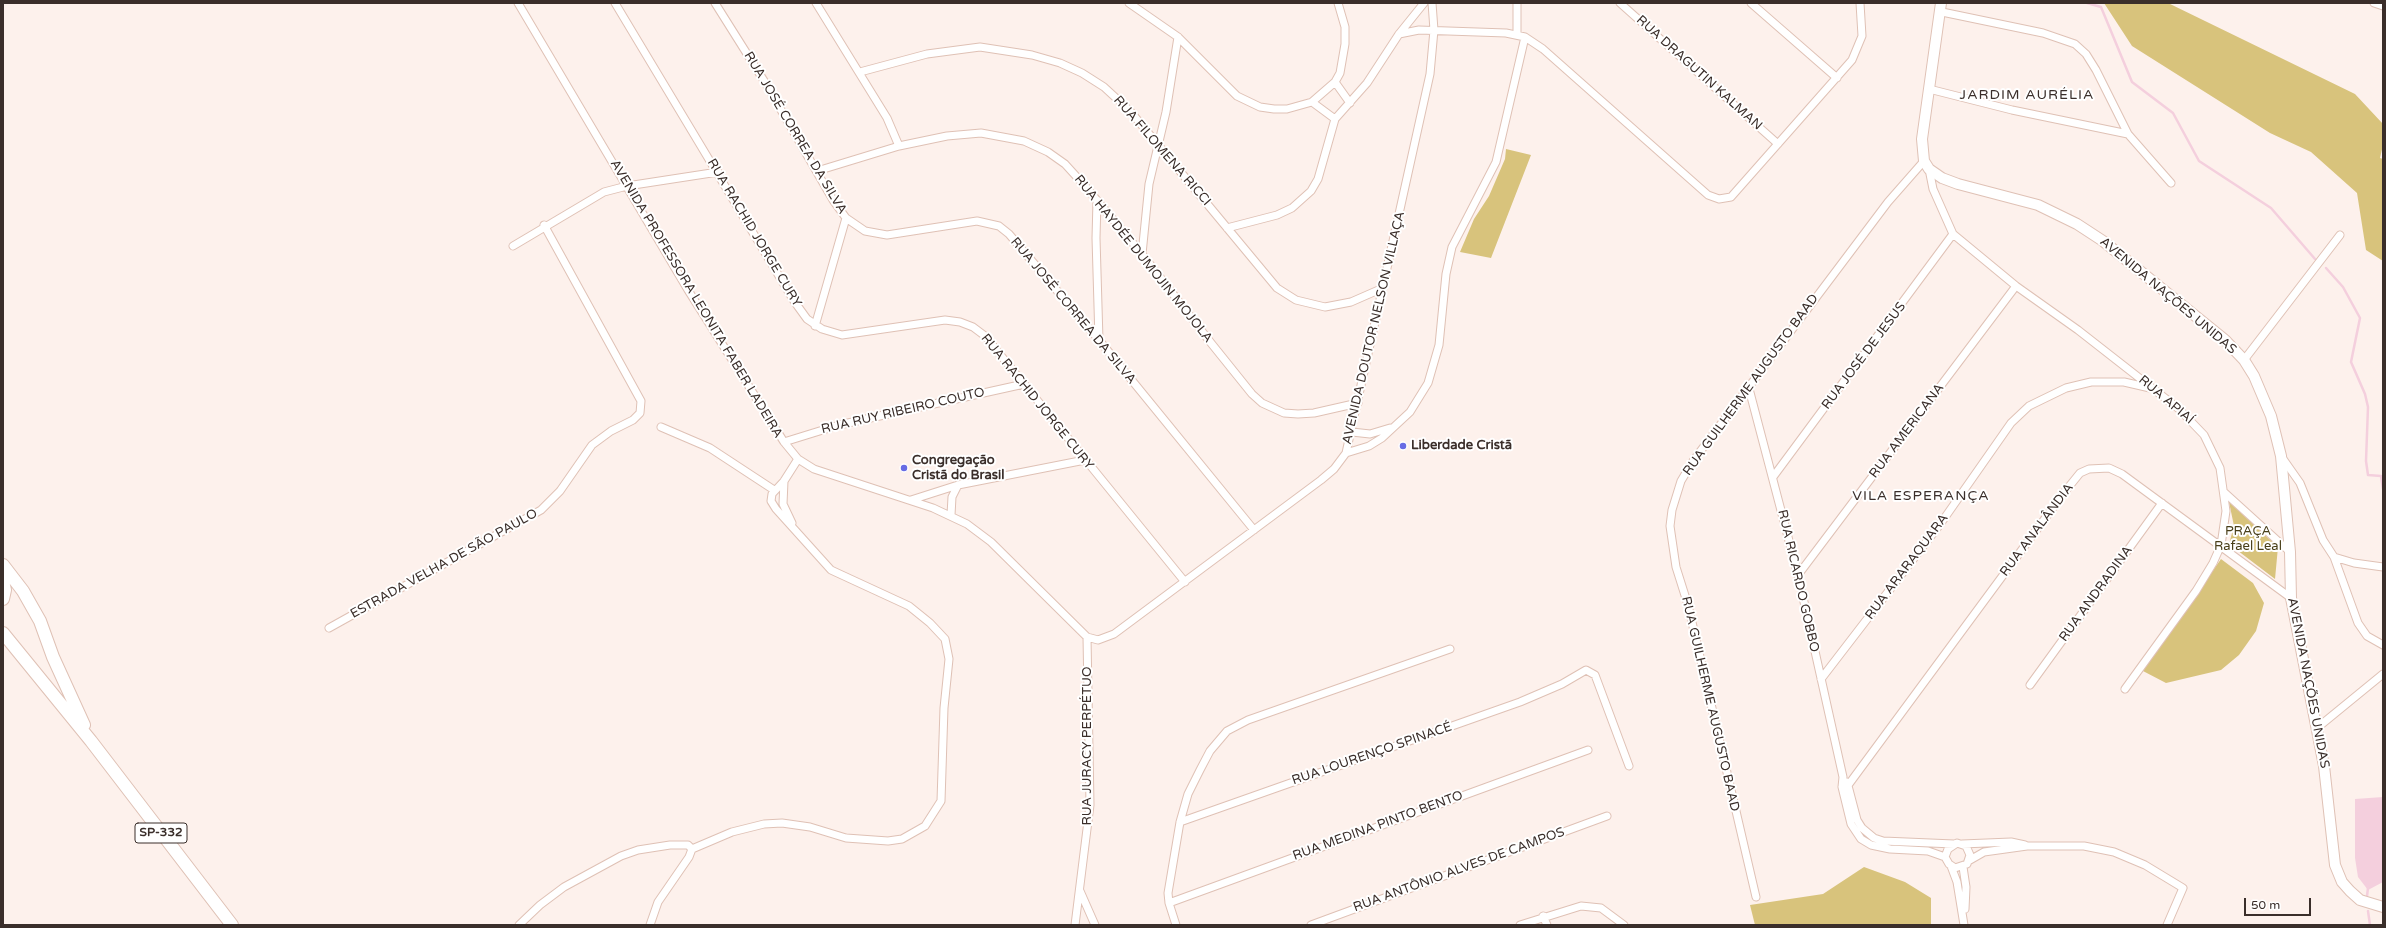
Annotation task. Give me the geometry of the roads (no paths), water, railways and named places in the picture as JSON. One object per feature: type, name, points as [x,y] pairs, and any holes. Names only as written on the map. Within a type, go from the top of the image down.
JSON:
[{"type":"main road","name":"SP-332","points":[[3,565],[23,591],[40,621],[53,657],[91,741]]},
{"type":"main road","points":[[3,581],[5,590],[3,599]]},
{"type":"main road","name":"SP-332","points":[[3,633],[91,741],[232,925]]},
{"type":"street","name":"AVENIDA PROFESSORA LEONITA FABER LADEIRA","points":[[518,3],[628,186],[688,290],[784,442],[798,459],[829,474],[911,500],[951,515],[967,524],[986,538],[1088,637]]},
{"type":"street","name":"RUA RACHID JORGE CURY","points":[[615,3],[718,172],[794,301],[815,326],[831,333],[850,334],[928,321],[960,322],[973,327],[985,336],[1185,582]]},
{"type":"street","name":"RUA JOSÉ CORREA DA SILVA","points":[[715,3],[766,84],[846,218],[865,231],[887,235],[972,221],[988,222],[999,226],[1020,245],[1254,530]]},
{"type":"street","points":[[816,3],[887,118],[899,146]]},
{"type":"street","points":[[1129,3],[1178,37],[1222,83],[1248,103],[1260,107],[1287,109],[1312,102],[1335,82],[1340,73],[1345,44],[1345,27],[1338,3]]},
{"type":"street","points":[[1227,228],[1277,215],[1302,200],[1311,191],[1318,179],[1335,119],[1367,83],[1399,34],[1424,3]]},
{"type":"street","name":"AVENIDA DOUTOR NELSON VILLAÇA","points":[[1088,637],[1098,640],[1109,637],[1321,480],[1334,469],[1346,453],[1352,432],[1430,74],[1434,30],[1432,3]]},
{"type":"street","points":[[1517,3],[1517,34]]},
{"type":"street","name":"RUA DRAGUTIN KALMAN","points":[[1620,3],[1778,144]]},
{"type":"street","points":[[1751,3],[1837,78]]},
{"type":"street","points":[[1399,34],[1414,30],[1434,30],[1517,34],[1524,36],[1543,49],[1708,195],[1714,198],[1731,197],[1852,60],[1859,48],[1862,36],[1860,3]]},
{"type":"street","points":[[2374,3],[2383,6]]},
{"type":"street","points":[[1926,165],[1922,139],[1928,89],[1942,7],[2043,33],[2075,44],[2086,54],[2096,70],[2128,134],[2171,183]]},
{"type":"street","points":[[1346,453],[1370,446],[1410,412],[1422,396],[1435,364],[1439,345],[1446,274],[1452,247],[1496,162],[1524,36]]},
{"type":"street","points":[[1142,254],[1149,184],[1178,37]]},
{"type":"street","name":"RUA FILOMENA RICCI","points":[[860,72],[953,49],[980,48],[1032,55],[1082,73],[1104,87],[1130,111],[1277,288],[1296,300],[1325,307],[1338,306],[1365,297],[1383,288]]},
{"type":"street","points":[[1335,82],[1350,103]]},
{"type":"street","points":[[1928,89],[2012,110],[2128,134]]},
{"type":"street","points":[[1312,102],[1335,119]]},
{"type":"street","name":"RUA HAYDÉE DUMOJIN MOJOLA","points":[[817,171],[899,146],[963,134],[1003,135],[1024,141],[1048,152],[1065,164],[1142,254],[1215,349],[1252,394],[1262,403],[1284,413],[1298,414],[1320,412],[1358,403]]},
{"type":"street","name":"RUA APIAÍ","points":[[1926,165],[1933,189],[1953,234],[1972,252],[2016,286],[2078,330],[2185,414],[2204,435],[2220,468],[2225,493],[2226,511],[2221,545],[2207,575],[2125,689]]},
{"type":"street","name":"AVENIDA NAÇÕES UNIDAS","points":[[1926,165],[1942,178],[1958,184],[2038,205],[2077,224],[2109,246],[2225,340],[2244,360],[2257,382],[2271,416],[2281,456],[2290,552],[2291,598],[2324,766],[2335,865],[2342,882],[2360,900],[2383,907]]},
{"type":"street","name":"RUA GUILHERME AUGUSTO BAAD","points":[[1756,897],[1688,605],[1676,567],[1670,526],[1675,495],[1681,481],[1748,385],[1888,202],[1926,165]]},
{"type":"street","points":[[513,246],[544,225],[604,192],[628,186],[718,172]]},
{"type":"street","points":[[1097,200],[1096,238],[1099,340]]},
{"type":"street","points":[[815,326],[846,218]]},
{"type":"street","name":"ESTRADA VELHA DE SÃO PAULO","points":[[329,628],[542,510],[560,491],[592,445],[610,431],[633,420],[640,413],[641,401],[544,225]]},
{"type":"street","name":"RUA JOSÉ DE JESUS","points":[[1773,477],[1953,234]]},
{"type":"street","points":[[2244,360],[2340,235]]},
{"type":"street","name":"RUA AMERICANA","points":[[1798,575],[2016,286]]},
{"type":"street","name":"RUA ARARAQUARA","points":[[1821,678],[1941,523],[2011,423],[2029,406],[2066,388],[2091,382],[2124,382],[2154,389]]},
{"type":"street","name":"RUA RUY RIBEIRO COUTO","points":[[784,442],[839,425],[1024,384]]},
{"type":"street","name":"RUA RICARDO GOBBO","points":[[1748,385],[1798,575],[1854,833],[1860,839],[1873,841]]},
{"type":"street","points":[[661,427],[710,448],[774,490]]},
{"type":"street","points":[[1352,432],[1370,434],[1394,427]]},
{"type":"street","points":[[2281,456],[2300,483],[2323,540],[2334,557],[2358,623],[2367,636],[2383,645]]},
{"type":"street","points":[[650,925],[658,902],[689,856],[692,849],[732,832],[764,824],[782,823],[810,827],[832,835],[853,839],[888,841],[902,839],[925,826],[941,801],[944,708],[949,659],[945,640],[930,623],[909,606],[831,570],[773,504],[771,497],[774,490],[784,481],[798,459]]},
{"type":"street","points":[[911,500],[958,485],[1085,460]]},
{"type":"street","name":"RUA ANALÂNDIA","points":[[1845,786],[2080,473],[2089,469],[2109,468],[2122,474],[2221,545],[2291,598]]},
{"type":"street","points":[[784,481],[784,508],[800,536]]},
{"type":"street","points":[[951,515],[952,497],[958,485]]},
{"type":"street","points":[[2225,493],[2290,552]]},
{"type":"street","name":"RUA ANDRADINA","points":[[2030,685],[2162,503]]},
{"type":"street","points":[[2334,557],[2354,563],[2383,567]]},
{"type":"street","name":"RUA JURACY PERPÉTUO","points":[[1075,925],[1090,799],[1088,637]]},
{"type":"street","points":[[1176,925],[1169,903],[1169,880],[1180,822],[1188,794],[1200,770],[1210,752],[1227,731],[1248,720],[1450,649]]},
{"type":"street","name":"RUA LOURENÇO SPINACÉ","points":[[1180,822],[1520,702],[1562,684],[1583,671],[1589,671],[1595,675],[1629,766]]},
{"type":"street","points":[[2317,728],[2383,674]]},
{"type":"street","name":"RUA MEDINA PINTO BENTO","points":[[1169,903],[1588,750]]},
{"type":"street","name":"RUA ANTÔNIO ALVES DE CAMPOS","points":[[1311,925],[1607,816]]},
{"type":"street","points":[[1873,841],[1954,844],[2011,842],[2027,846]]},
{"type":"street","points":[[1873,841],[1890,849],[1928,851],[1946,857],[1952,866],[1957,882],[1964,921]]},
{"type":"street","points":[[519,925],[540,905],[564,887],[621,856],[638,850],[670,845],[685,844],[692,849]]},
{"type":"street","points":[[1946,857],[1948,849],[1954,844]]},
{"type":"street","points":[[1962,844],[1969,850],[1970,860]]},
{"type":"street","points":[[1963,867],[1970,860],[1984,852],[2027,846],[2084,846],[2114,852],[2145,865],[2183,888],[2167,925]]},
{"type":"street","points":[[1952,866],[1963,867]]},
{"type":"street","points":[[1963,867],[1966,887],[1964,921]]},
{"type":"street","points":[[1080,891],[1095,925]]},
{"type":"street","points":[[1520,925],[1572,907],[1590,906],[1601,908],[1624,925]]},
{"type":"street","points":[[1543,916],[1546,925]]},
{"type":"waterway","points":[[2087,3],[2101,7],[2132,82],[2173,113],[2199,161],[2271,208],[2315,259]]},
{"type":"waterway","points":[[2326,268],[2343,287],[2360,318],[2351,362],[2365,394],[2368,407],[2366,461],[2368,475],[2381,476],[2383,489]]},
{"type":"waterway","points":[[2367,896],[2368,888]]},
{"type":"waterway","points":[[2368,911],[2370,925]]},
{"type":"place","name":"Liberdade Cristã","points":[[1403,446]]},
{"type":"place","name":"Congregação Cristã do Brasil","points":[[904,468]]},
{"type":"district","name":"JARDIM AURÉLIA","points":[[2027,95]]},
{"type":"district","name":"VILA ESPERANÇA","points":[[1921,496]]},
{"type":"park label","name":"PRAÇA Rafael Leal","points":[[2248,540]]}]
